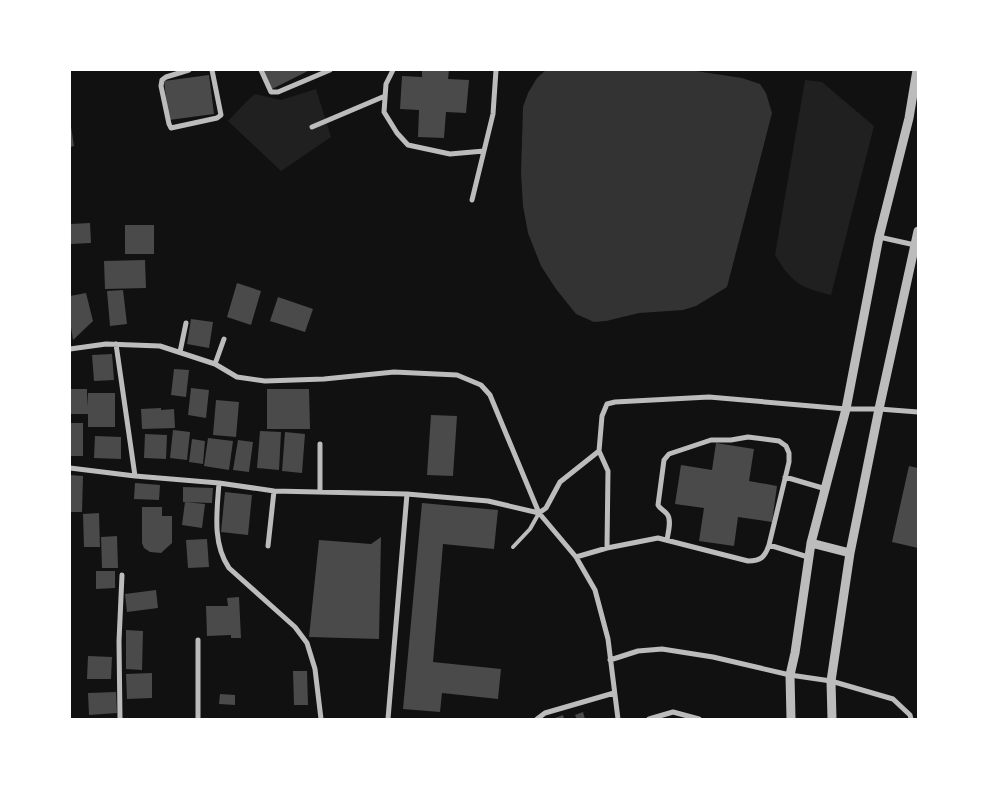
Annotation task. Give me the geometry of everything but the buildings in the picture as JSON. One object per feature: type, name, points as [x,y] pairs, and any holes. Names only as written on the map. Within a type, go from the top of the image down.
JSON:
[{"type":"street","points":[[189,70],[162,80],[161,86],[171,128],[217,118],[221,115],[212,70]]},
{"type":"street","points":[[261,70],[271,92],[278,92],[330,70]]},
{"type":"street","points":[[393,70],[386,84],[384,112],[397,134],[408,145],[450,154],[484,151]]},
{"type":"street","points":[[472,200],[493,114],[496,70]]},
{"type":"street","points":[[791,719],[790,675],[795,653],[808,557],[846,409],[879,237],[909,118],[917,70]]},
{"type":"street","points":[[312,127],[385,96]]},
{"type":"street","points":[[832,719],[831,681],[850,553],[878,409],[918,232]]},
{"type":"street","points":[[879,237],[916,245]]},
{"type":"street","points":[[180,352],[186,324]]},
{"type":"street","points":[[215,364],[224,339]]},
{"type":"street","points":[[116,344],[128,416],[135,476]]},
{"type":"street","points":[[70,348],[116,344],[160,346],[215,364],[237,377],[265,381],[324,379],[394,372],[458,375],[481,385],[490,396],[538,514],[576,557],[594,590],[608,639],[618,719]]},
{"type":"street","points":[[608,548],[608,471],[599,451],[602,416],[607,404],[709,397],[846,409],[918,412]]},
{"type":"street","points":[[576,557],[608,548],[658,538],[748,561],[758,561],[765,556],[769,545],[786,477],[789,462],[789,453],[786,446],[779,441],[748,437],[731,440],[719,439],[669,454],[664,460],[658,505],[670,520],[667,540]]},
{"type":"street","points":[[320,444],[320,492]]},
{"type":"street","points":[[538,514],[546,508],[560,482],[599,451]]},
{"type":"street","points":[[70,468],[219,483],[274,491],[407,494],[488,501],[538,514]]},
{"type":"street","points":[[786,477],[826,489]]},
{"type":"street","points":[[219,483],[217,534],[224,560],[234,573],[295,627],[307,643],[315,669],[321,719]]},
{"type":"street","points":[[268,546],[274,491]]},
{"type":"street","points":[[388,719],[407,494]]},
{"type":"street","points":[[811,543],[850,553]]},
{"type":"street","points":[[769,545],[808,557]]},
{"type":"street","points":[[120,719],[119,641],[122,576]]},
{"type":"street","points":[[198,640],[198,719]]},
{"type":"street","points":[[610,660],[638,651],[662,649],[713,657],[790,675],[831,681],[893,699],[910,715],[911,719]]},
{"type":"street","points":[[537,719],[545,713],[614,693]]},
{"type":"street","points":[[649,719],[673,712],[699,719]]},
{"type":"lane","points":[[513,547],[530,529],[538,514]]},
{"type":"shaded area","points":[[546,70],[689,70],[742,78],[760,84],[766,93],[772,113],[727,287],[696,306],[683,310],[639,313],[594,322],[576,314],[541,266],[528,233],[523,206],[521,173],[523,107],[528,93],[537,78]]},
{"type":"shaded area","points":[[805,80],[822,82],[874,126],[831,295],[811,289],[797,282],[786,272],[775,255]]},
{"type":"shaded area","points":[[316,89],[331,137],[281,171],[228,121],[255,94],[281,100]]}]
